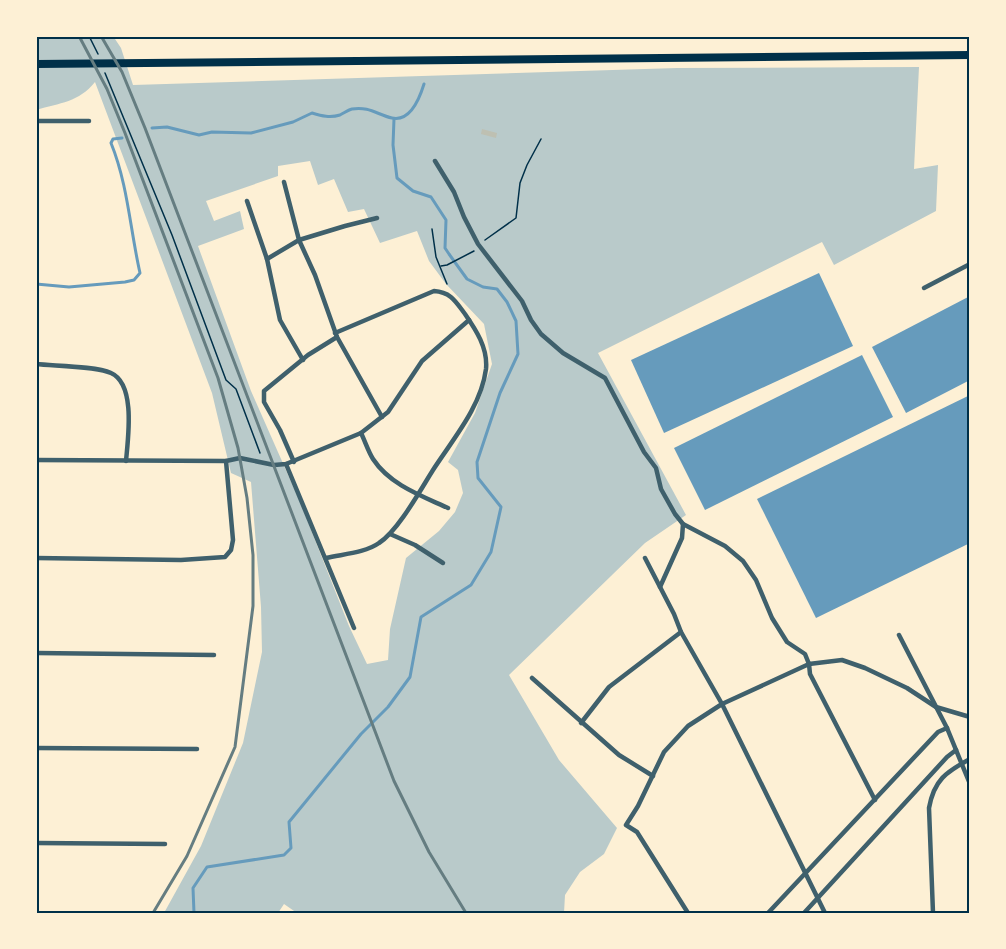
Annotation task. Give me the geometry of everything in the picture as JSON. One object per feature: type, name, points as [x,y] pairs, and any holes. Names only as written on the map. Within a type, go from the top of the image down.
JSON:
[{"type":"highway","points":[[36,64],[970,55]]},
{"type":"street","points":[[36,121],[89,121]]},
{"type":"street","points":[[435,161],[454,192],[478,244],[522,301],[541,334],[563,353],[601,374],[609,382],[630,426],[656,468],[661,489],[675,514],[683,524],[725,546],[743,561],[756,579],[772,618],[787,642],[805,654],[810,675],[875,800]]},
{"type":"street","points":[[284,182],[299,240],[315,275],[336,335],[382,417]]},
{"type":"street","points":[[248,201],[267,259],[280,320],[303,360]]},
{"type":"street","points":[[267,259],[299,240],[377,218]]},
{"type":"street","points":[[924,288],[970,264]]},
{"type":"street","points":[[294,462],[264,402],[263,397],[268,387],[336,335],[434,291],[454,298],[481,340],[486,357],[483,380],[464,425],[390,534],[377,545],[326,558]]},
{"type":"street","points":[[36,460],[226,461],[240,458],[274,465],[294,462],[361,433],[382,417],[395,403],[422,361],[469,320]]},
{"type":"street","points":[[36,364],[94,369],[110,372],[118,377],[127,400],[129,419],[126,461]]},
{"type":"street","points":[[361,433],[372,458],[383,471],[398,483],[448,508]]},
{"type":"street","points":[[36,558],[181,560],[225,557],[231,550],[233,540],[226,461]]},
{"type":"street","points":[[286,464],[354,628]]},
{"type":"street","points":[[660,587],[682,538],[683,524]]},
{"type":"street","points":[[390,534],[415,545],[443,563]]},
{"type":"street","points":[[645,558],[681,632],[722,705],[825,913]]},
{"type":"street","points":[[581,723],[609,687],[681,632]]},
{"type":"street","points":[[898,635],[947,728],[970,784]]},
{"type":"street","points":[[36,653],[214,655]]},
{"type":"street","points":[[688,913],[637,832],[626,825],[653,776],[657,762],[674,739],[688,726],[722,705],[808,664],[842,660],[907,688],[936,707],[970,717]]},
{"type":"street","points":[[532,678],[619,755],[653,776]]},
{"type":"street","points":[[768,913],[938,732],[947,728]]},
{"type":"street","points":[[36,748],[197,749]]},
{"type":"street","points":[[804,913],[947,757],[956,750]]},
{"type":"street","points":[[933,913],[929,808],[931,795],[939,780],[970,759]]},
{"type":"street","points":[[36,843],[165,844]]},
{"type":"path","points":[[89,36],[98,56]]},
{"type":"path","points":[[103,66],[172,235],[226,380],[236,389],[264,463]]},
{"type":"path","points":[[441,266],[477,249],[478,244],[516,218],[520,183],[542,139]]},
{"type":"path","points":[[432,230],[436,257],[446,279],[448,294]]},
{"type":"shaded area","points":[[36,36],[113,36],[121,48],[133,85],[677,68],[919,67],[914,169],[938,165],[936,211],[834,265],[822,242],[598,353],[686,515],[645,543],[509,675],[559,760],[617,828],[604,854],[580,872],[565,895],[564,913],[297,913],[284,904],[278,913],[164,913],[201,846],[243,743],[262,652],[261,607],[251,482],[231,473],[212,393],[95,82],[76,98],[36,110]],"holes":[[[310,161],[318,185],[334,179],[348,212],[364,209],[380,243],[417,231],[429,261],[446,284],[484,324],[492,364],[475,413],[448,462],[458,470],[463,493],[455,512],[439,531],[406,558],[390,629],[388,660],[367,664],[251,391],[198,246],[244,229],[240,211],[214,221],[206,201],[278,176],[278,166]]]},
{"type":"water","points":[[819,273],[853,346],[664,433],[631,360]]},
{"type":"water","points":[[970,296],[970,380],[906,413],[872,347]]},
{"type":"water","points":[[862,355],[893,417],[705,510],[674,448]]},
{"type":"water","points":[[970,395],[970,543],[816,618],[757,499]]},
{"type":"building","points":[[482,129],[497,133],[496,138],[481,134]]},
{"type":"waterway","points":[[152,128],[167,127],[199,135],[212,132],[251,133],[293,122],[312,113],[333,116],[358,108],[399,118],[414,107],[424,84]]},
{"type":"waterway","points":[[194,913],[193,888],[207,867],[284,855],[291,848],[289,822],[361,734],[388,707],[410,677],[421,617],[471,585],[491,552],[501,507],[478,478],[477,462],[500,393],[518,354],[516,321],[507,302],[497,289],[483,287],[467,279],[449,254],[445,248],[446,220],[431,197],[413,191],[397,178],[393,145],[394,119]]},
{"type":"waterway","points":[[36,284],[69,287],[125,282],[134,280],[140,273],[125,191],[111,143],[113,139],[122,138]]},
{"type":"railway","points":[[79,36],[107,89],[125,133],[218,378],[238,448],[247,498],[253,555],[253,606],[235,747],[187,856],[153,913]]},
{"type":"railway","points":[[101,36],[122,72],[145,128],[394,781],[429,852],[466,913]]}]
